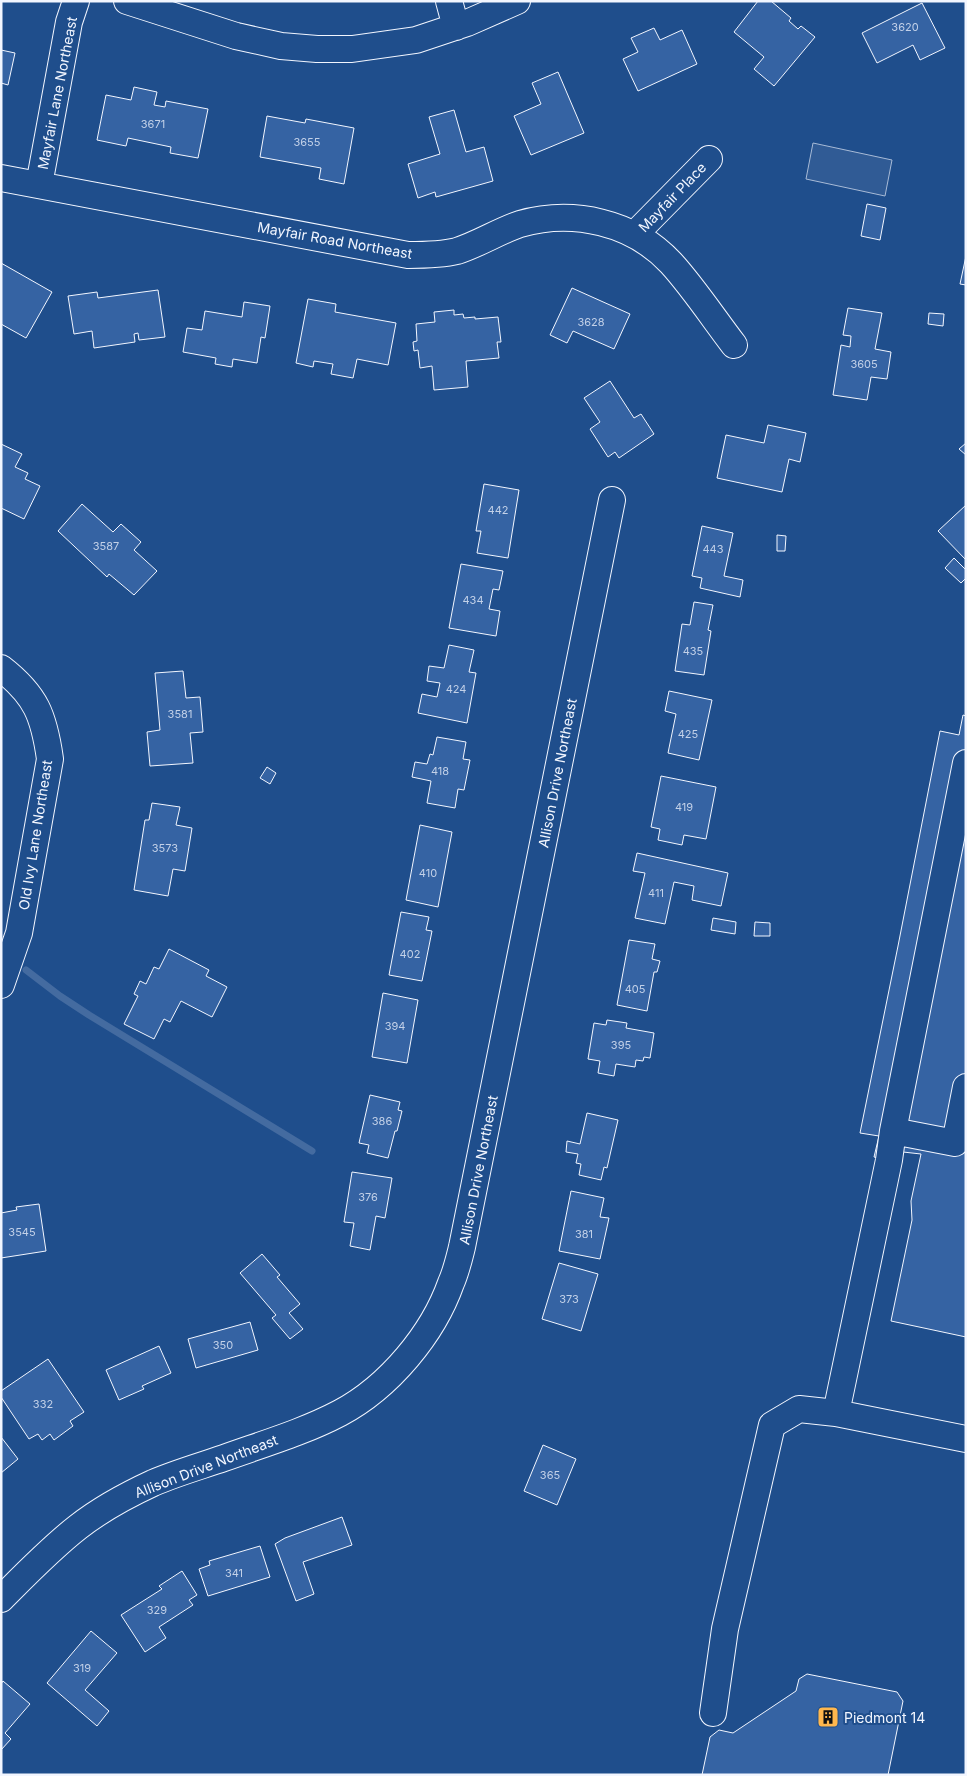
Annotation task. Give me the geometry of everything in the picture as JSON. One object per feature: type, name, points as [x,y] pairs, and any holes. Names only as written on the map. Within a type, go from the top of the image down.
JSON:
[{"type":"street","name":"Mayfair Lane Northeast","points":[[39,185],[70,22],[76,1]]},
{"type":"street","points":[[127,1],[236,36],[281,46],[317,50],[352,50],[416,40],[456,27],[517,1]]},
{"type":"street","points":[[449,1],[456,27]]},
{"type":"street","name":"Mayfair Place","points":[[635,234],[708,159]]},
{"type":"street","name":"Mayfair Road Northeast","points":[[1,178],[408,255],[434,254],[457,250],[520,224],[553,217],[594,219],[635,234],[655,249],[671,264],[734,345]]},
{"type":"street","name":"Allison Drive Northeast","points":[[1,1599],[40,1560],[79,1526],[116,1502],[155,1482],[306,1428],[342,1412],[371,1392],[394,1372],[432,1324],[451,1285],[462,1247],[612,500]]},
{"type":"street","name":"Old Ivy Lane Northeast","points":[[1,668],[18,681],[36,704],[46,731],[50,759],[19,933],[1,985]]},
{"type":"street","points":[[836,1413],[966,763]]},
{"type":"street","points":[[893,1131],[955,1143],[966,1087]]},
{"type":"street","points":[[713,1713],[725,1629],[772,1425],[799,1409],[836,1413],[966,1439]]},
{"type":"shaded area","points":[[813,143],[892,160],[885,196],[806,179]]},
{"type":"building","points":[[758,1],[771,1],[791,18],[789,21],[798,29],[801,26],[815,37],[774,86],[754,69],[764,57],[734,32]]},
{"type":"building","points":[[922,3],[945,48],[920,60],[913,45],[877,63],[862,33]]},
{"type":"building","points":[[654,28],[660,40],[682,30],[697,64],[638,91],[623,59],[638,52],[631,38]]},
{"type":"building","points":[[1,50],[15,53],[8,85],[1,83]]},
{"type":"building","points":[[558,72],[584,133],[531,155],[514,116],[541,104],[532,83]]},
{"type":"building","points":[[134,87],[157,92],[154,105],[165,107],[166,101],[208,109],[198,158],[170,153],[171,147],[128,138],[126,146],[97,140],[106,95],[131,100]]},
{"type":"building","points":[[454,110],[466,152],[484,147],[493,181],[436,197],[435,192],[418,198],[408,164],[440,154],[429,117]]},
{"type":"building","points":[[267,116],[305,123],[306,119],[354,128],[344,184],[319,179],[321,168],[260,157]]},
{"type":"building","points":[[867,204],[886,208],[880,240],[861,236]]},
{"type":"building","points":[[966,256],[966,285],[960,284]]},
{"type":"building","points":[[1,263],[52,292],[26,338],[1,324]]},
{"type":"building","points":[[572,288],[630,314],[614,349],[573,331],[567,343],[550,335]]},
{"type":"building","points":[[158,290],[165,337],[139,340],[138,333],[134,334],[135,342],[94,348],[92,331],[74,334],[68,296],[97,292],[98,298]]},
{"type":"building","points":[[308,299],[336,304],[335,312],[396,323],[388,365],[357,359],[353,378],[331,374],[333,364],[314,361],[313,367],[296,363]]},
{"type":"building","points":[[244,302],[270,306],[265,338],[261,337],[257,363],[233,359],[232,367],[215,364],[216,358],[183,352],[187,328],[202,330],[205,311],[242,317]]},
{"type":"building","points":[[848,308],[882,313],[875,349],[891,352],[887,379],[871,377],[867,400],[833,395],[841,345],[850,347],[851,336],[843,335]]},
{"type":"building","points":[[454,310],[454,315],[463,314],[464,318],[498,317],[501,342],[497,342],[499,358],[466,361],[468,387],[434,390],[432,366],[420,368],[418,350],[414,351],[413,342],[417,341],[416,324],[435,322],[434,312]]},
{"type":"building","points":[[929,313],[944,314],[943,326],[928,324]]},
{"type":"building","points":[[610,381],[634,418],[641,414],[654,434],[619,458],[615,452],[608,457],[590,429],[600,422],[584,398]]},
{"type":"building","points":[[768,425],[806,433],[800,462],[789,459],[782,492],[717,478],[726,435],[764,443]]},
{"type":"building","points":[[966,443],[966,455],[959,449]]},
{"type":"building","points":[[1,444],[22,454],[15,467],[28,473],[25,479],[40,486],[24,519],[1,508]]},
{"type":"building","points":[[484,484],[519,490],[508,558],[477,553],[481,531],[476,531]]},
{"type":"building","points":[[82,504],[113,532],[121,524],[141,542],[134,550],[157,571],[134,595],[109,574],[107,577],[58,531]]},
{"type":"building","points":[[966,505],[966,560],[938,531]]},
{"type":"building","points":[[702,526],[733,533],[724,576],[743,580],[740,597],[700,588],[702,578],[692,576]]},
{"type":"building","points":[[777,535],[786,536],[785,551],[777,551]]},
{"type":"building","points":[[954,558],[966,570],[966,578],[961,583],[945,568]]},
{"type":"building","points":[[461,564],[503,571],[499,590],[493,589],[489,609],[500,611],[496,636],[449,628]]},
{"type":"building","points":[[694,602],[713,605],[708,630],[711,631],[704,675],[675,671],[682,624],[690,625]]},
{"type":"building","points":[[449,645],[474,650],[469,672],[476,673],[467,723],[418,713],[422,694],[437,697],[440,683],[427,681],[429,666],[444,668]]},
{"type":"building","points":[[183,671],[186,698],[200,697],[203,732],[190,733],[193,763],[150,766],[147,732],[160,730],[155,673]]},
{"type":"building","points":[[669,691],[712,700],[699,760],[668,753],[676,714],[665,711]]},
{"type":"building","points":[[963,715],[966,716],[966,1337],[891,1321],[912,1220],[911,1201],[921,1154],[903,1152],[901,1163],[874,1157],[879,1136],[860,1133],[940,731],[959,735]]},
{"type":"building","points":[[437,737],[466,742],[463,759],[470,760],[464,790],[458,789],[455,808],[427,803],[431,781],[412,777],[415,762],[427,764],[430,754],[433,755]]},
{"type":"building","points":[[267,767],[276,773],[270,784],[260,778]]},
{"type":"building","points":[[661,776],[716,787],[706,839],[684,835],[682,845],[658,840],[660,829],[651,827]]},
{"type":"building","points":[[152,803],[180,807],[176,825],[192,828],[185,871],[173,869],[168,896],[134,890],[145,820],[149,820]]},
{"type":"building","points":[[420,825],[452,832],[438,907],[406,900]]},
{"type":"building","points":[[637,853],[728,873],[721,906],[692,900],[694,886],[674,882],[665,924],[635,918],[645,873],[633,871]]},
{"type":"building","points":[[401,912],[429,917],[426,930],[432,931],[422,981],[389,975]]},
{"type":"building","points":[[713,918],[736,922],[735,934],[711,930]]},
{"type":"building","points":[[755,922],[770,923],[770,936],[754,936]]},
{"type":"building","points":[[629,940],[655,944],[652,959],[660,961],[657,972],[654,972],[647,1011],[617,1005]]},
{"type":"building","points":[[169,949],[209,970],[206,976],[227,987],[212,1017],[181,1001],[170,1022],[164,1019],[154,1039],[124,1024],[138,996],[134,994],[140,981],[146,984],[154,967],[159,969]]},
{"type":"building","points":[[383,993],[418,1000],[407,1063],[372,1057]]},
{"type":"building","points":[[607,1020],[627,1023],[626,1028],[654,1033],[650,1058],[644,1057],[643,1061],[636,1060],[635,1067],[616,1064],[614,1076],[598,1073],[600,1061],[588,1059],[594,1023],[606,1025]]},
{"type":"building","points":[[370,1095],[400,1102],[398,1110],[402,1111],[388,1158],[367,1153],[369,1145],[359,1143]]},
{"type":"building","points":[[587,1113],[618,1120],[607,1168],[604,1167],[601,1180],[579,1175],[581,1164],[576,1163],[578,1154],[566,1152],[567,1141],[580,1144]]},
{"type":"building","points":[[352,1172],[392,1178],[385,1218],[376,1216],[370,1250],[350,1246],[354,1223],[344,1222]]},
{"type":"building","points":[[571,1191],[604,1198],[600,1217],[609,1218],[600,1259],[559,1251]]},
{"type":"building","points":[[39,1204],[46,1251],[1,1258],[1,1213],[17,1210],[16,1207]]},
{"type":"building","points":[[262,1254],[280,1275],[277,1277],[300,1304],[289,1313],[303,1329],[290,1339],[272,1318],[276,1315],[240,1273]]},
{"type":"building","points":[[559,1263],[598,1274],[581,1331],[542,1319]]},
{"type":"building","points":[[250,1322],[258,1350],[196,1368],[188,1339]]},
{"type":"building","points":[[159,1346],[171,1373],[142,1386],[144,1389],[119,1400],[106,1370]]},
{"type":"building","points":[[48,1359],[84,1412],[70,1421],[73,1426],[54,1440],[50,1434],[42,1440],[38,1434],[29,1439],[1,1397],[1,1391]]},
{"type":"building","points":[[1,1437],[18,1459],[1,1473]]},
{"type":"building","points":[[543,1445],[576,1459],[557,1505],[524,1491]]},
{"type":"building","points":[[342,1517],[352,1545],[303,1562],[314,1594],[296,1601],[275,1544],[285,1538]]},
{"type":"building","points":[[260,1546],[270,1577],[208,1596],[199,1569],[210,1565],[209,1561]]},
{"type":"building","points":[[182,1571],[197,1595],[189,1600],[193,1605],[159,1627],[166,1638],[145,1652],[121,1615],[162,1589],[159,1586]]},
{"type":"building","points":[[91,1631],[117,1653],[85,1690],[109,1711],[97,1726],[47,1683]]},
{"type":"building","name":"Piedmont 14","points":[[807,1674],[897,1692],[903,1701],[888,1775],[702,1775],[710,1737],[719,1730],[733,1733],[796,1691],[799,1679]]},
{"type":"building","points":[[3,1681],[30,1704],[5,1733],[11,1739],[1,1750],[1,1684]]},
{"type":"waterway","points":[[26,970],[89,1015],[312,1151]]},
{"type":"place","name":"Piedmont 14","points":[[828,1717]]}]
